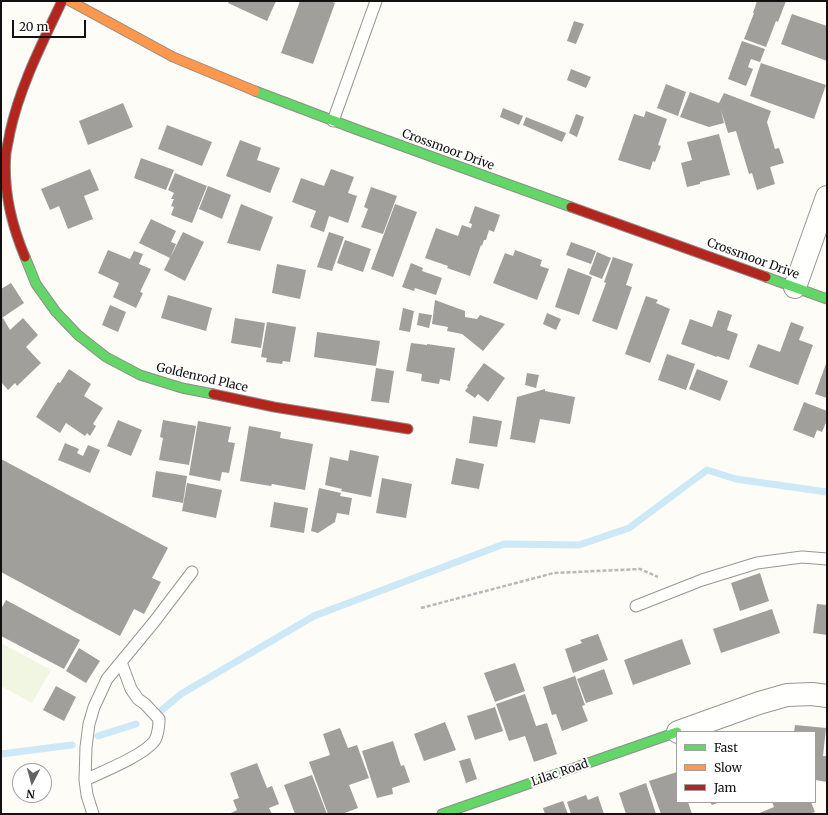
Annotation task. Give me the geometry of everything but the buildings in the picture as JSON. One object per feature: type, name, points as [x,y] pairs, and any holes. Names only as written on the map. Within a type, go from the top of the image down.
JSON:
[{"type":"street","name":"Goldenrod Place","points":[[62,1],[28,74],[14,114],[6,152],[6,219],[21,248],[36,284],[56,312],[78,335],[106,357],[140,375],[182,388],[274,407],[408,429]]},
{"type":"street","name":"Crossmoor Drive","points":[[70,1],[173,57],[255,91],[827,299]]},
{"type":"street","points":[[795,287],[827,197]]},
{"type":"street","name":"Lilac Road","points":[[681,731],[759,703],[787,695],[812,694],[827,696]]},
{"type":"street","name":"Lilac Road","points":[[442,814],[676,733]]},
{"type":"lane","points":[[334,121],[376,1]]},
{"type":"lane","points":[[636,606],[702,580],[757,563],[802,557],[827,559]]},
{"type":"lane","points":[[93,814],[87,795],[85,780],[86,747],[89,724],[94,707],[107,679],[154,622],[192,572]]},
{"type":"lane","points":[[85,780],[139,754],[156,738],[159,719],[145,704],[138,699],[131,689],[121,662]]},
{"type":"path","points":[[421,608],[554,573],[640,569],[660,578]]},
{"type":"green space","points":[[1,643],[51,670],[32,703],[1,686]]},
{"type":"waterway","points":[[162,710],[181,694],[314,616],[504,544],[579,545],[629,528],[707,470],[736,479],[827,492]]},
{"type":"waterway","points":[[98,736],[136,724]]},
{"type":"waterway","points":[[1,754],[72,745]]},
{"type":"traffic: fast","points":[[255,91],[571,207]]},
{"type":"traffic: fast","points":[[25,257],[36,284],[56,312],[78,335],[106,357],[140,375],[182,388],[213,394]]},
{"type":"traffic: fast","points":[[766,277],[827,299]]},
{"type":"traffic: fast","points":[[442,814],[676,732]]},
{"type":"traffic: slow","points":[[70,1],[173,57],[255,91]]},
{"type":"traffic: jam","points":[[25,257],[9,206],[5,166],[6,153],[14,115],[20,98],[39,49],[62,1]]},
{"type":"traffic: jam","points":[[571,207],[766,277]]},
{"type":"traffic: jam","points":[[213,394],[274,407],[408,429]]}]
